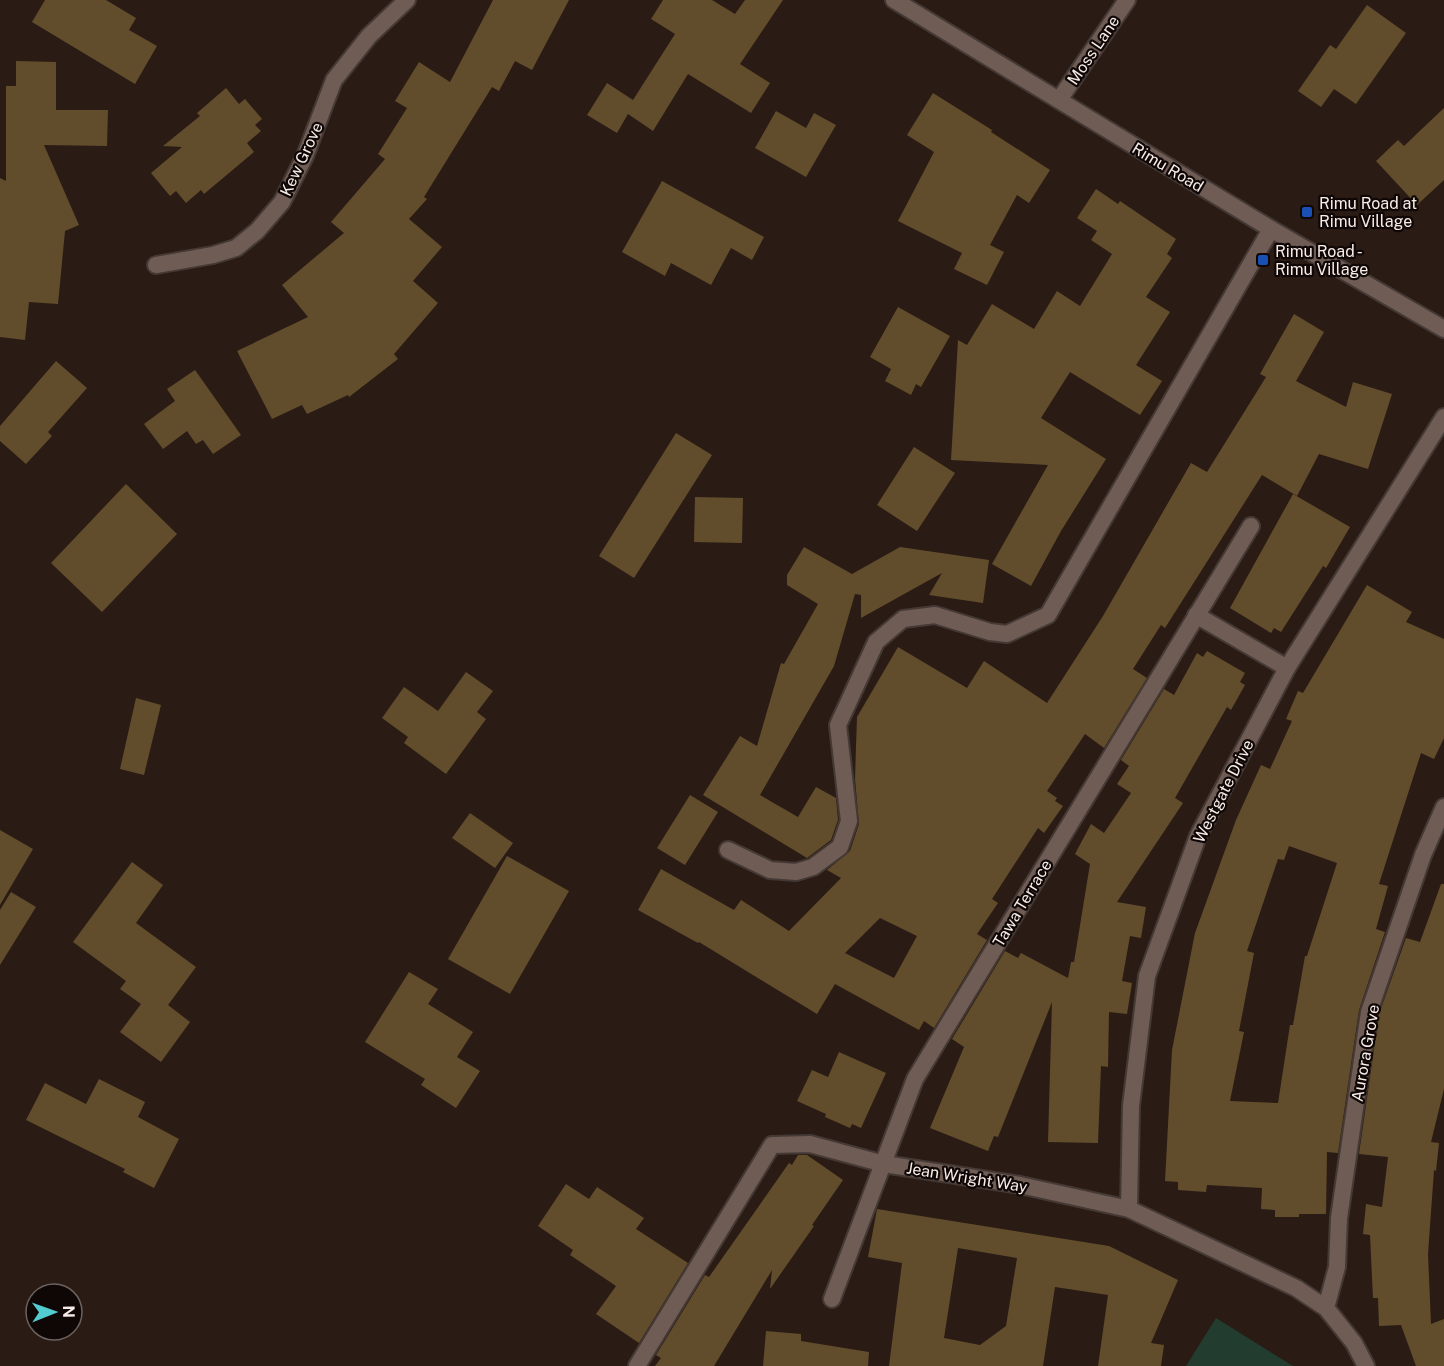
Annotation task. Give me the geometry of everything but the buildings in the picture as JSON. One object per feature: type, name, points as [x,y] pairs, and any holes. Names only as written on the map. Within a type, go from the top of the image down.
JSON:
[{"type":"street","name":"Kew Grove","points":[[156,265],[213,255],[236,248],[257,231],[282,202],[305,156],[334,81],[369,36],[407,0]]},
{"type":"street","name":"Rimu Road","points":[[894,0],[1271,229],[1444,329]]},
{"type":"street","name":"Moss Lane","points":[[1059,100],[1127,0]]},
{"type":"street","points":[[728,850],[770,870],[796,872],[813,867],[840,847],[849,821],[838,725],[876,642],[903,619],[935,615],[990,632],[1007,634],[1048,615],[1271,229]]},
{"type":"street","name":"Westgate Drive","points":[[1129,1209],[1131,1106],[1147,976],[1198,836],[1287,669],[1444,417]]},
{"type":"street","name":"Tawa Terrace","points":[[832,1299],[915,1079],[1251,526]]},
{"type":"street","points":[[1196,615],[1287,669]]},
{"type":"street","name":"Aurora Grove","points":[[1326,1308],[1337,1267],[1339,1218],[1369,1012],[1423,855],[1444,807]]},
{"type":"street","name":"Jean Wright Way","points":[[637,1366],[772,1145],[810,1144],[884,1164],[1020,1185],[1129,1209],[1296,1288],[1326,1308],[1354,1343],[1366,1366]]},
{"type":"green space","points":[[1216,1318],[1293,1366],[1186,1366]]},
{"type":"place","name":"Rimu Road at Rimu Village","points":[[1307,212]]},
{"type":"place","name":"Rimu Road - Rimu Village","points":[[1263,260]]}]
